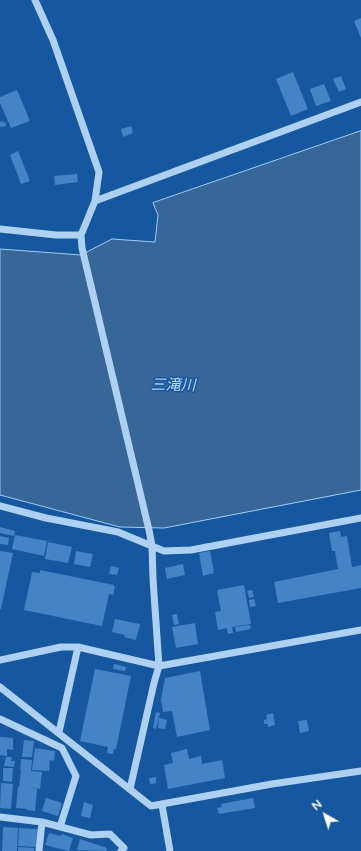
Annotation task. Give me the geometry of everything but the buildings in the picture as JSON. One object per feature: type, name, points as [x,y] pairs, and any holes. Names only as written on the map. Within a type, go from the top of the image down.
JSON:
[{"type":"street","points":[[35,0],[53,40],[99,172],[95,201],[81,235],[82,248],[152,546],[159,666],[130,789]]},
{"type":"street","points":[[95,201],[361,102]]},
{"type":"street","points":[[0,229],[56,235],[81,235]]},
{"type":"street","points":[[0,506],[46,518],[118,532],[164,551],[191,550],[361,518]]},
{"type":"street","points":[[0,660],[61,647],[78,647],[159,666],[361,630]]},
{"type":"street","points":[[59,732],[78,647]]},
{"type":"street","points":[[0,687],[151,806],[272,784],[361,771]]},
{"type":"street","points":[[0,719],[62,748],[76,776],[60,827]]},
{"type":"street","points":[[162,804],[170,851]]},
{"type":"street","points":[[0,817],[42,822],[91,835],[110,834],[124,848],[121,851]]},
{"type":"street","points":[[39,851],[42,822]]},
{"type":"water","name":"三滝川","points":[[361,131],[361,490],[164,528],[120,527],[0,495],[0,249],[81,255],[112,239],[155,242],[158,215],[153,203]]}]
